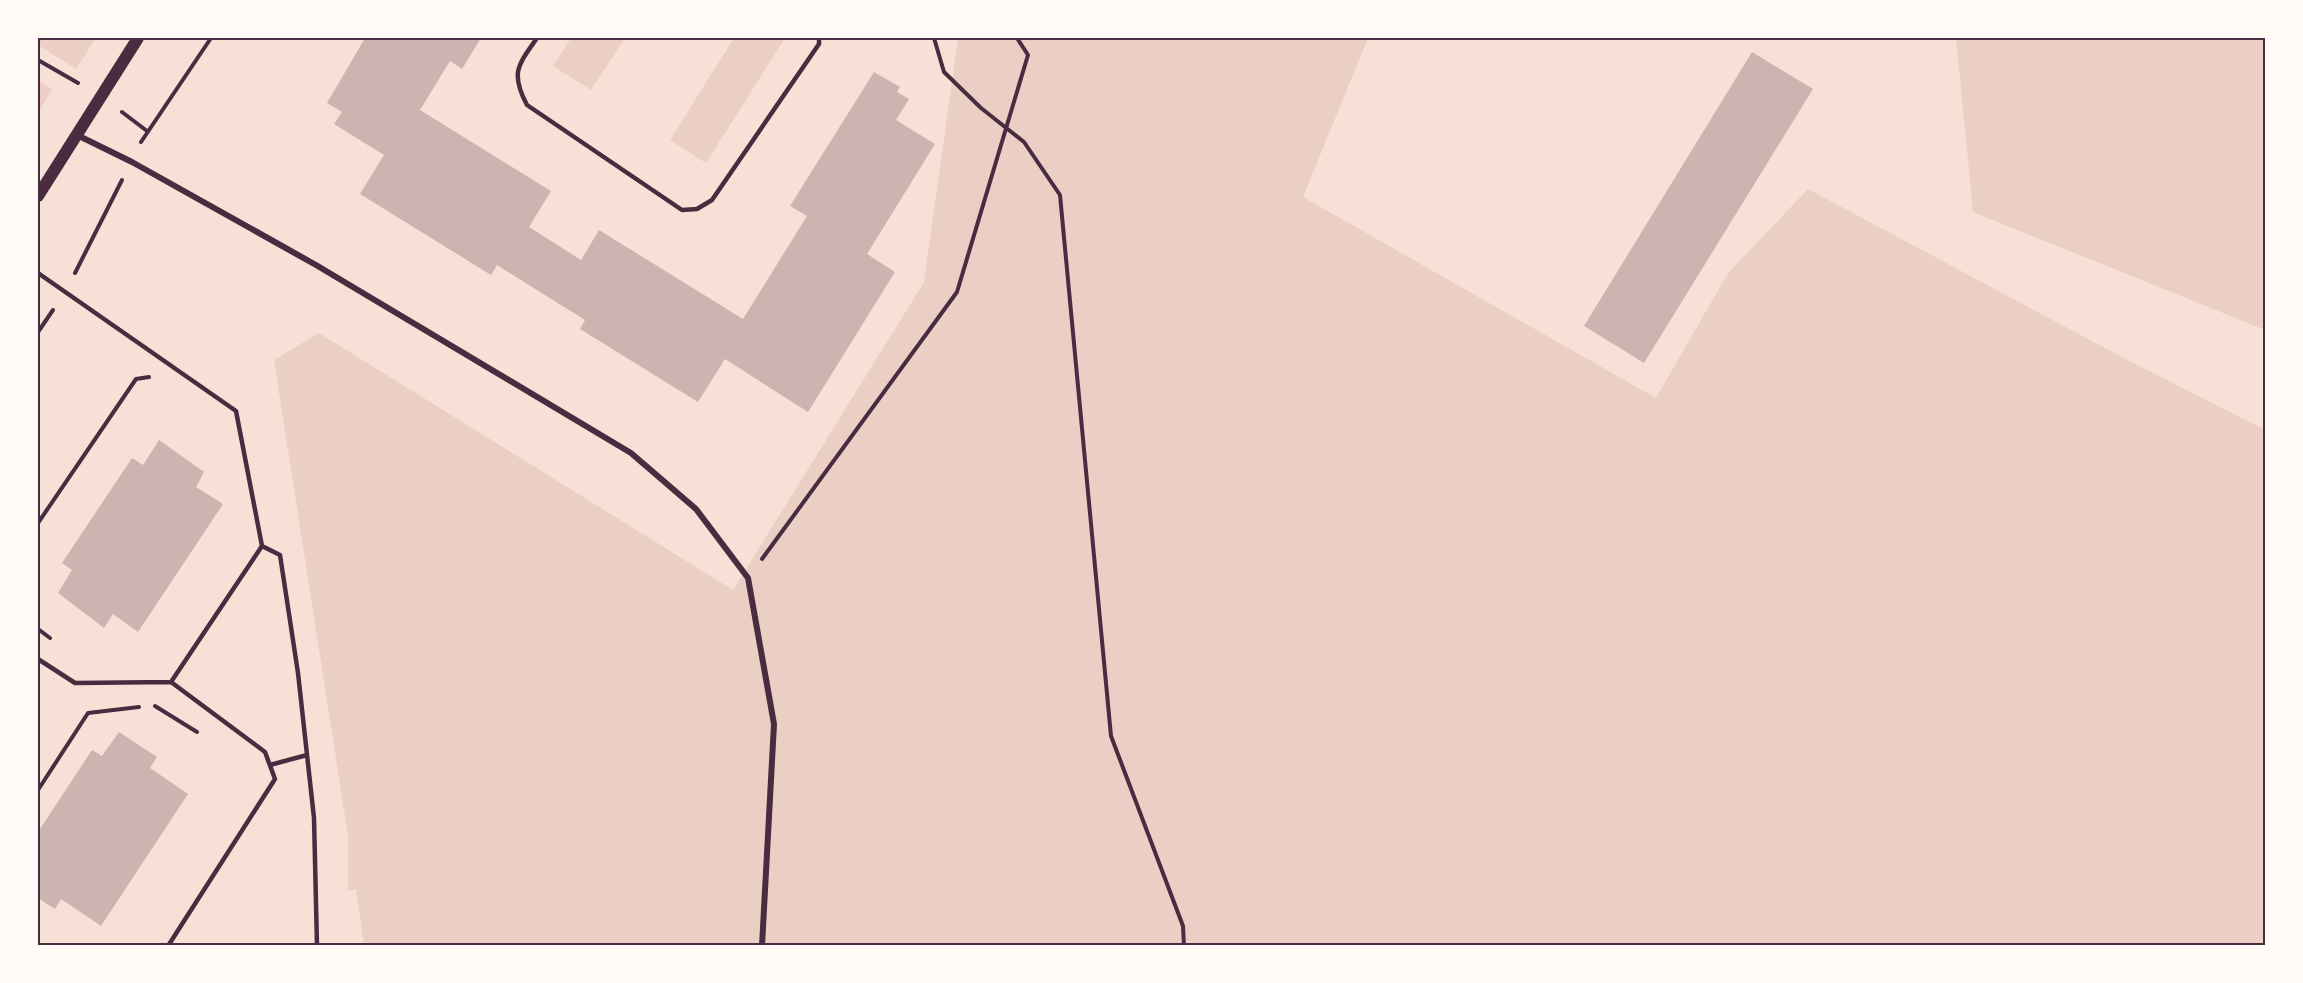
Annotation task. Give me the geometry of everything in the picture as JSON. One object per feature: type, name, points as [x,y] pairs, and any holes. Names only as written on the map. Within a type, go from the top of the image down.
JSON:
[{"type":"main road","points":[[38,196],[138,38]]},
{"type":"street","points":[[77,135],[132,162],[316,265],[631,453],[696,509],[748,578],[774,724],[762,945]]},
{"type":"lane","points":[[537,38],[518,64],[516,84],[527,105],[682,210],[697,209],[712,200],[819,44],[819,38]]},
{"type":"lane","points":[[38,273],[236,411],[262,546],[171,682]]},
{"type":"lane","points":[[262,546],[280,555],[314,818],[317,945]]},
{"type":"lane","points":[[38,659],[75,683],[171,682],[265,752],[275,779],[168,945]]},
{"type":"lane","points":[[270,765],[307,755]]},
{"type":"path","points":[[934,38],[944,72],[981,108],[1024,142],[1060,195],[1111,736],[1183,926],[1184,945]]},
{"type":"path","points":[[748,578],[957,292],[1028,56],[1017,38]]},
{"type":"path","points":[[38,523],[136,378],[157,377]]},
{"type":"path","points":[[38,629],[56,642]]},
{"type":"path","points":[[38,790],[88,713],[154,705],[202,735]]},
{"type":"shaded area","points":[[38,38],[96,38],[76,69],[38,45]]},
{"type":"shaded area","points":[[571,38],[625,38],[591,90],[553,66]]},
{"type":"shaded area","points":[[734,38],[785,38],[706,163],[670,140]]},
{"type":"shaded area","points":[[958,38],[1368,38],[1303,197],[1656,398],[1728,273],[1808,189],[2120,356],[2265,430],[2265,945],[364,945],[356,889],[348,891],[348,836],[274,360],[319,333],[733,590],[924,282]]},
{"type":"shaded area","points":[[1956,38],[2265,38],[2265,330],[1973,212]]},
{"type":"shaded area","points":[[38,80],[52,89],[38,113]]},
{"type":"building","points":[[365,38],[481,38],[462,69],[450,61],[420,110],[551,191],[529,227],[581,260],[599,230],[743,319],[807,216],[790,206],[874,72],[900,87],[897,92],[909,99],[896,120],[935,144],[867,254],[895,272],[808,412],[725,359],[698,402],[580,329],[585,320],[497,265],[491,275],[360,194],[384,155],[334,124],[342,112],[327,103]]},
{"type":"building","points":[[1752,52],[1813,89],[1644,363],[1584,326]]},
{"type":"building","points":[[159,440],[204,472],[196,487],[223,504],[138,632],[113,614],[104,628],[58,593],[72,570],[62,563],[132,458],[143,465]]},
{"type":"building","points":[[119,732],[157,757],[150,768],[188,794],[101,926],[61,899],[55,909],[38,898],[38,832],[92,750],[102,756]]}]
